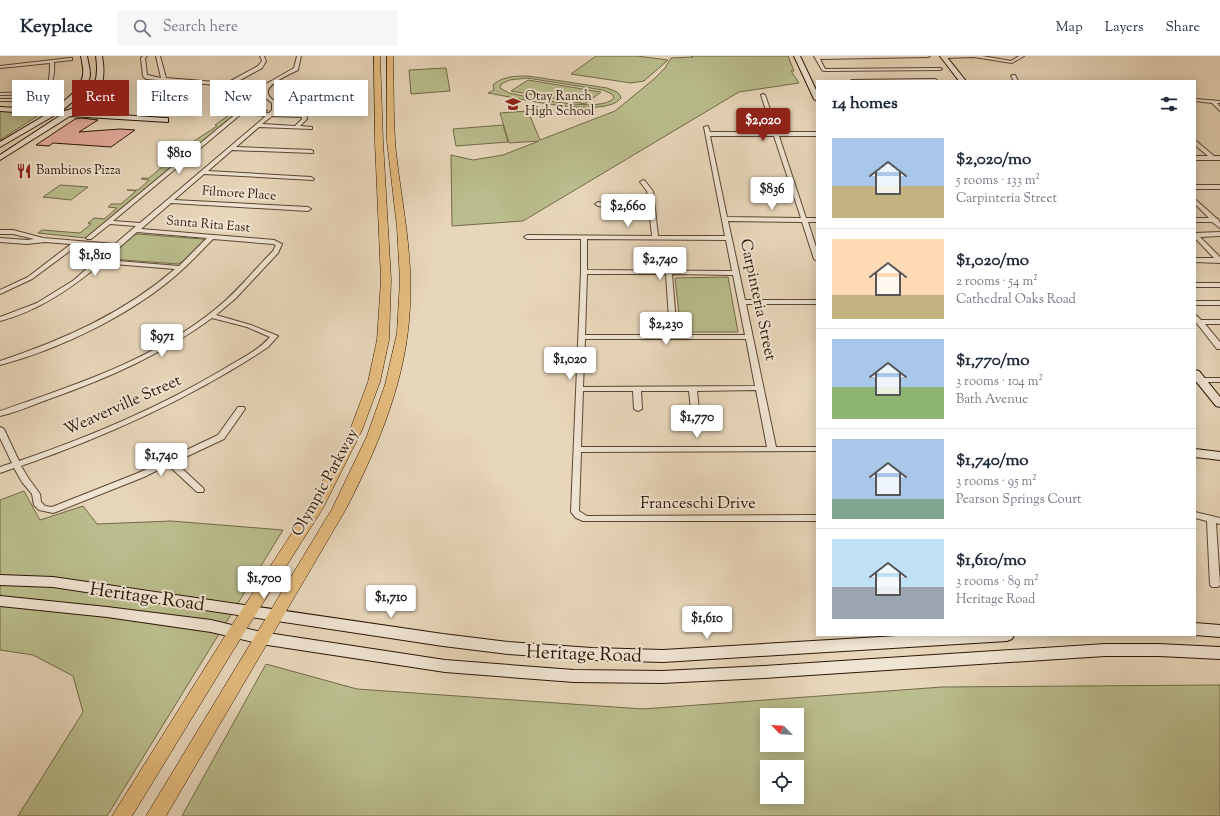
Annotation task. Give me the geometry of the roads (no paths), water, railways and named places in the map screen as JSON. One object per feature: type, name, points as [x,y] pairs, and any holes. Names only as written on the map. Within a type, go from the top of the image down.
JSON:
[{"type":"main road","points":[[64,104],[74,97],[84,82],[86,76],[84,56]]},
{"type":"main road","points":[[99,56],[102,74],[100,80]]},
{"type":"main road","name":"Olympic Parkway","points":[[122,816],[236,632],[316,508],[338,468],[356,430],[374,382],[383,340],[386,280],[377,56]]},
{"type":"main road","name":"Olympic Parkway","points":[[156,816],[339,509],[361,468],[377,429],[392,382],[402,338],[405,306],[405,278],[400,202],[392,152],[390,56]]},
{"type":"main road","points":[[797,56],[816,97]]},
{"type":"main road","points":[[943,56],[962,80]]},
{"type":"main road","points":[[378,103],[391,102]]},
{"type":"main road","points":[[0,109],[12,110]]},
{"type":"main road","points":[[64,113],[72,113]]},
{"type":"main road","points":[[0,158],[72,113]]},
{"type":"main road","points":[[0,145],[47,116]]},
{"type":"main road","points":[[112,116],[165,120]]},
{"type":"main road","points":[[1198,376],[1220,404]]},
{"type":"main road","points":[[1196,453],[1217,457]]},
{"type":"main road","name":"Heritage Road","points":[[0,580],[53,582],[473,644],[592,654],[663,656],[990,636]]},
{"type":"main road","name":"Heritage Road","points":[[0,601],[107,612],[211,626],[261,638],[445,666],[574,676],[662,677],[748,673],[1105,650],[1220,652]]},
{"type":"main road","points":[[1196,629],[1220,631]]},
{"type":"street","points":[[145,56],[143,58],[145,76],[148,78],[210,83]]},
{"type":"street","points":[[158,56],[164,79]]},
{"type":"street","points":[[236,80],[260,67],[264,61],[262,56]]},
{"type":"street","points":[[266,88],[268,85],[296,69],[299,56]]},
{"type":"street","points":[[892,56],[900,69]]},
{"type":"street","points":[[928,56],[817,57],[824,70],[940,69]]},
{"type":"street","points":[[943,56],[974,56],[1012,62],[1022,56]]},
{"type":"street","points":[[0,72],[70,59]]},
{"type":"street","points":[[0,67],[52,63]]},
{"type":"street","points":[[52,63],[53,80]]},
{"type":"street","points":[[1013,76],[1015,80]]},
{"type":"street","points":[[916,80],[936,80]]},
{"type":"street","points":[[0,94],[12,94]]},
{"type":"street","points":[[763,95],[816,256]]},
{"type":"street","points":[[0,319],[20,312],[52,297],[76,281],[100,261],[134,230],[269,115],[274,110],[274,103],[266,96]]},
{"type":"street","points":[[0,100],[10,100]]},
{"type":"street","points":[[0,109],[10,100]]},
{"type":"street","points":[[1196,100],[1220,102]]},
{"type":"street","points":[[1214,102],[1220,110]]},
{"type":"street","points":[[89,238],[239,114],[246,113],[304,116],[305,119],[296,127]]},
{"type":"street","points":[[257,125],[310,128]]},
{"type":"street","name":"Carpinteria Street","points":[[772,449],[707,130],[776,134],[816,134]]},
{"type":"street","points":[[1196,143],[1213,158]]},
{"type":"street","points":[[230,148],[311,152]]},
{"type":"street","points":[[1196,158],[1220,158]]},
{"type":"street","points":[[202,172],[311,179]]},
{"type":"street","points":[[643,182],[650,191],[655,237]]},
{"type":"street","points":[[1196,187],[1220,187]]},
{"type":"street","name":"Filmore Place","points":[[168,201],[308,209]]},
{"type":"street","points":[[1196,202],[1217,220],[1220,226]]},
{"type":"street","points":[[598,204],[620,207],[652,207]]},
{"type":"street","points":[[726,220],[816,220]]},
{"type":"street","points":[[1196,220],[1217,220]]},
{"type":"street","points":[[108,222],[140,225]]},
{"type":"street","name":"Santa Rita East","points":[[134,230],[274,242],[279,244],[276,252],[242,290],[211,316]]},
{"type":"street","points":[[0,232],[13,232],[45,240]]},
{"type":"street","points":[[1196,235],[1220,234]]},
{"type":"street","points":[[1196,236],[1219,260]]},
{"type":"street","points":[[0,363],[68,338],[108,319],[141,300],[181,268],[211,237]]},
{"type":"street","points":[[527,237],[729,238]]},
{"type":"street","points":[[584,238],[582,337],[577,450],[816,449]]},
{"type":"street","points":[[0,240],[27,242],[45,240],[116,246]]},
{"type":"street","points":[[0,292],[30,278],[76,242]]},
{"type":"street","points":[[1196,260],[1219,260]]},
{"type":"street","points":[[100,261],[181,268]]},
{"type":"street","points":[[584,272],[736,273]]},
{"type":"street","points":[[669,272],[674,337]]},
{"type":"street","points":[[1196,285],[1219,285]]},
{"type":"street","points":[[743,302],[816,302]]},
{"type":"street","points":[[1196,303],[1220,303]]},
{"type":"street","points":[[0,414],[69,390],[120,368],[173,341],[211,316]]},
{"type":"street","name":"Weaverville Street","points":[[0,470],[89,439],[171,402],[239,363],[268,344],[274,336],[249,326],[211,316]]},
{"type":"street","points":[[1197,320],[1220,322]]},
{"type":"street","points":[[1197,320],[1220,347]]},
{"type":"street","points":[[582,337],[750,337]]},
{"type":"street","points":[[1198,376],[1220,380]]},
{"type":"street","points":[[693,388],[695,410]]},
{"type":"street","points":[[580,389],[760,388]]},
{"type":"street","points":[[637,389],[638,409]]},
{"type":"street","points":[[0,429],[16,464],[25,480],[36,494],[37,503],[42,508],[53,510],[111,488],[170,462],[221,436],[241,409]]},
{"type":"street","name":"Franceschi Drive","points":[[577,450],[576,512],[579,516],[586,519],[816,518]]},
{"type":"street","points":[[170,462],[200,490]]},
{"type":"street","points":[[1196,515],[1215,520],[1215,585]]},
{"type":"place","name":"Otay Ranch High School","points":[[513,104]]},
{"type":"place","name":"Bambinos Pizza","points":[[24,171]]}]
